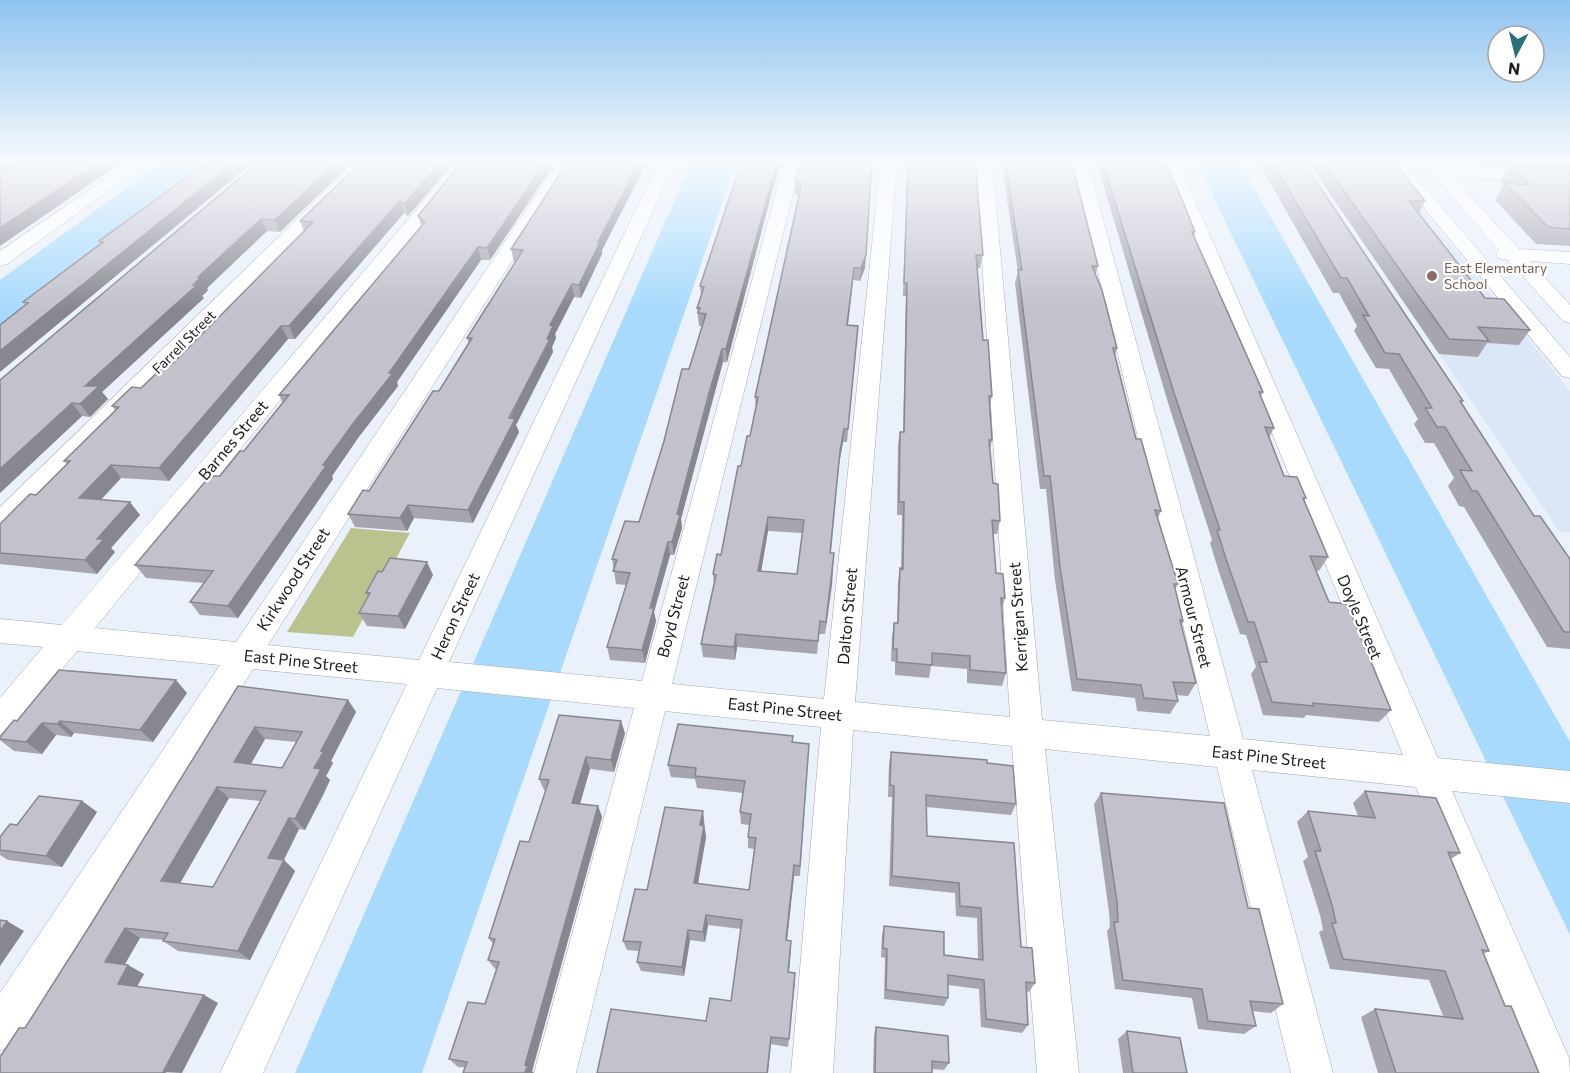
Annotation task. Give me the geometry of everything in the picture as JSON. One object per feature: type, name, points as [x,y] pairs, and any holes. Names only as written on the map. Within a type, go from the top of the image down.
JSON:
[{"type":"street","points":[[0,260],[71,210]]},
{"type":"street","name":"Farrell Street","points":[[0,523],[316,210]]},
{"type":"street","name":"Barnes Street","points":[[0,721],[424,210]]},
{"type":"street","name":"Kirkwood Street","points":[[0,1029],[535,210]]},
{"type":"street","name":"Heron Street","points":[[241,1073],[439,675],[646,210]]},
{"type":"street","name":"Boyd Street","points":[[555,1073],[780,210]]},
{"type":"street","name":"Dalton Street","points":[[812,1073],[838,714],[885,210]]},
{"type":"street","name":"Kerrigan Street","points":[[988,210],[1026,733],[1058,1073]]},
{"type":"street","name":"Armour Street","points":[[1092,210],[1228,753],[1312,1073]]},
{"type":"street","name":"Doyle Street","points":[[1191,210],[1444,774],[1554,1073]]},
{"type":"street","points":[[1435,210],[1570,371]]},
{"type":"street","points":[[1473,210],[1570,317]]},
{"type":"street","points":[[1471,252],[1570,258]]},
{"type":"street","name":"East Pine Street","points":[[0,631],[1570,787]]},
{"type":"shaded area","name":"East Elementary School","points":[[1342,210],[1423,210],[1570,391],[1570,532],[1560,532]]},
{"type":"green space","points":[[351,528],[410,533],[353,637],[287,632]]},
{"type":"water","points":[[96,210],[154,210],[0,329],[0,280]]},
{"type":"water","points":[[670,210],[720,210],[422,1073],[295,1073]]},
{"type":"water","points":[[1220,210],[1267,210],[1570,742],[1570,935]]},
{"type":"building","points":[[0,210],[27,210],[0,228]]},
{"type":"building","points":[[142,210],[175,210],[0,351],[0,325],[28,303],[23,302],[103,242],[99,241]]},
{"type":"building","points":[[202,210],[286,210],[275,220],[261,219],[198,277],[201,277],[193,285],[197,285],[85,386],[99,386],[80,404],[72,403],[0,469],[0,380]]},
{"type":"building","points":[[311,210],[392,210],[289,326],[281,326],[159,468],[111,465],[79,498],[130,502],[97,539],[104,539],[85,560],[0,553],[0,524],[30,494],[36,495],[70,461],[64,461],[119,407],[112,406],[132,387],[141,388],[164,366],[170,366],[313,222],[300,221]]},
{"type":"building","points":[[423,210],[513,210],[487,248],[478,247],[389,373],[393,373],[323,465],[326,466],[228,606],[190,602],[213,571],[135,565],[210,476],[220,476],[240,451],[244,451],[289,395],[279,395],[425,222],[418,216]]},
{"type":"building","points":[[536,210],[614,210],[579,285],[572,284],[550,325],[553,326],[547,339],[550,339],[509,418],[515,419],[468,510],[408,505],[400,518],[348,514],[363,490],[369,491],[433,391],[439,391],[472,338],[467,338],[523,250],[511,249]]},
{"type":"building","points":[[725,210],[764,210],[726,349],[722,349],[709,393],[677,514],[680,515],[672,542],[668,542],[650,608],[654,608],[642,650],[607,647],[630,573],[613,571],[617,560],[612,559],[625,521],[639,522],[664,441],[682,369],[689,369],[706,314],[698,313],[700,308],[697,308],[704,287],[700,286]]},
{"type":"building","points":[[796,210],[869,210],[866,255],[861,268],[854,268],[847,325],[858,326],[848,429],[844,429],[840,451],[830,553],[834,553],[826,622],[820,621],[818,641],[736,634],[734,647],[701,644],[716,575],[713,574],[717,554],[721,555],[738,466],[741,466],[747,436],[750,436],[758,397],[755,397]],"holes":[[[768,517],[804,520],[797,574],[758,571]]]},
{"type":"building","points":[[906,210],[979,210],[983,255],[976,255],[983,340],[988,340],[992,396],[989,396],[992,440],[989,440],[993,483],[998,484],[1000,521],[992,520],[996,573],[1003,574],[1005,598],[1001,598],[1006,673],[970,670],[970,656],[932,653],[932,665],[897,662],[897,649],[893,649],[894,623],[898,623],[900,568],[903,569],[904,502],[899,502],[900,432],[904,432],[907,283],[904,283]]},
{"type":"building","points":[[1013,210],[1084,210],[1098,266],[1092,266],[1102,290],[1117,348],[1113,348],[1136,439],[1141,439],[1161,511],[1155,510],[1178,584],[1174,584],[1183,621],[1180,620],[1196,683],[1173,682],[1178,701],[1144,698],[1141,685],[1077,679],[1060,567],[1050,476],[1044,476],[1018,270],[1022,270]]},
{"type":"building","points":[[1117,210],[1186,210],[1195,232],[1192,232],[1263,392],[1259,392],[1274,428],[1265,427],[1284,476],[1297,477],[1306,498],[1303,498],[1328,557],[1310,556],[1329,602],[1347,604],[1391,710],[1272,702],[1259,662],[1267,662],[1254,622],[1248,622],[1226,559],[1217,530],[1220,530],[1174,393]]},
{"type":"building","points":[[1301,210],[1335,210],[1463,401],[1460,401],[1534,516],[1540,516],[1570,559],[1570,632],[1564,632],[1477,491],[1472,491],[1460,470],[1472,471],[1445,427],[1437,427],[1425,408],[1432,408],[1399,354],[1385,353],[1363,315],[1369,316],[1347,278],[1341,278]]},
{"type":"building","points":[[1358,210],[1416,210],[1485,298],[1504,299],[1530,330],[1478,327],[1489,341],[1449,339]]},
{"type":"building","points":[[1531,210],[1570,210],[1570,229],[1548,227]]},
{"type":"building","points":[[390,558],[427,562],[398,616],[359,613],[370,593],[366,593],[378,571],[382,572]]},
{"type":"building","points":[[59,670],[176,680],[140,730],[60,721],[57,724],[42,723],[26,742],[0,739]]},
{"type":"building","points":[[238,686],[348,700],[314,768],[321,769],[295,819],[289,818],[268,858],[284,860],[238,951],[163,941],[168,933],[125,928],[105,962],[128,965],[118,984],[204,995],[163,1072],[166,1073],[0,1073],[0,1057],[19,1028],[25,1028]],"holes":[[[255,727],[302,732],[282,768],[234,762]],[[217,787],[266,791],[213,887],[161,881]]]},
{"type":"building","points":[[559,715],[621,721],[611,760],[586,757],[572,803],[598,806],[525,1065],[529,1068],[525,1073],[463,1073],[467,1062],[449,1059],[468,1002],[485,1004],[499,962],[488,960],[495,939],[489,938],[520,841],[529,842],[549,780],[539,779]]},
{"type":"building","points":[[678,724],[793,736],[792,742],[809,744],[800,866],[794,865],[786,940],[791,941],[788,972],[795,973],[789,1039],[771,1037],[767,1073],[597,1073],[611,1009],[706,1021],[710,998],[731,1001],[742,920],[706,915],[703,932],[688,930],[682,967],[637,962],[641,942],[623,941],[635,889],[647,890],[665,807],[703,811],[700,825],[704,826],[694,883],[749,890],[756,838],[748,837],[751,814],[740,812],[745,781],[695,776],[696,768],[668,765]]},
{"type":"building","points":[[891,752],[987,760],[987,763],[1013,766],[1016,804],[926,795],[927,836],[1014,843],[1021,947],[1032,948],[1035,983],[1026,982],[1028,1025],[986,1019],[984,980],[948,975],[948,998],[886,990],[887,949],[883,948],[884,926],[944,932],[944,955],[983,960],[981,908],[960,906],[959,883],[892,876],[894,786],[890,785]]},
{"type":"building","points":[[1365,791],[1436,798],[1460,853],[1448,852],[1489,951],[1482,950],[1505,1006],[1511,1006],[1539,1073],[1396,1073],[1375,1009],[1463,1019],[1445,971],[1343,959],[1332,923],[1336,923],[1332,905],[1315,851],[1321,851],[1308,811],[1375,818]]},
{"type":"building","points":[[1101,793],[1224,803],[1248,908],[1259,909],[1283,1004],[1250,1001],[1256,1026],[1208,1021],[1202,989],[1123,980],[1114,922],[1118,922],[1117,902]]},
{"type":"building","points":[[39,796],[82,801],[46,856],[0,850],[0,837],[10,824],[17,825]]},
{"type":"building","points":[[0,920],[7,921],[0,932]]},
{"type":"building","points":[[876,1027],[948,1036],[949,1063],[932,1061],[932,1073],[875,1073]]},
{"type":"building","points":[[1127,1031],[1180,1038],[1187,1073],[1133,1073]]},
{"type":"place","name":"East Elementary School","points":[[1432,276]]}]
